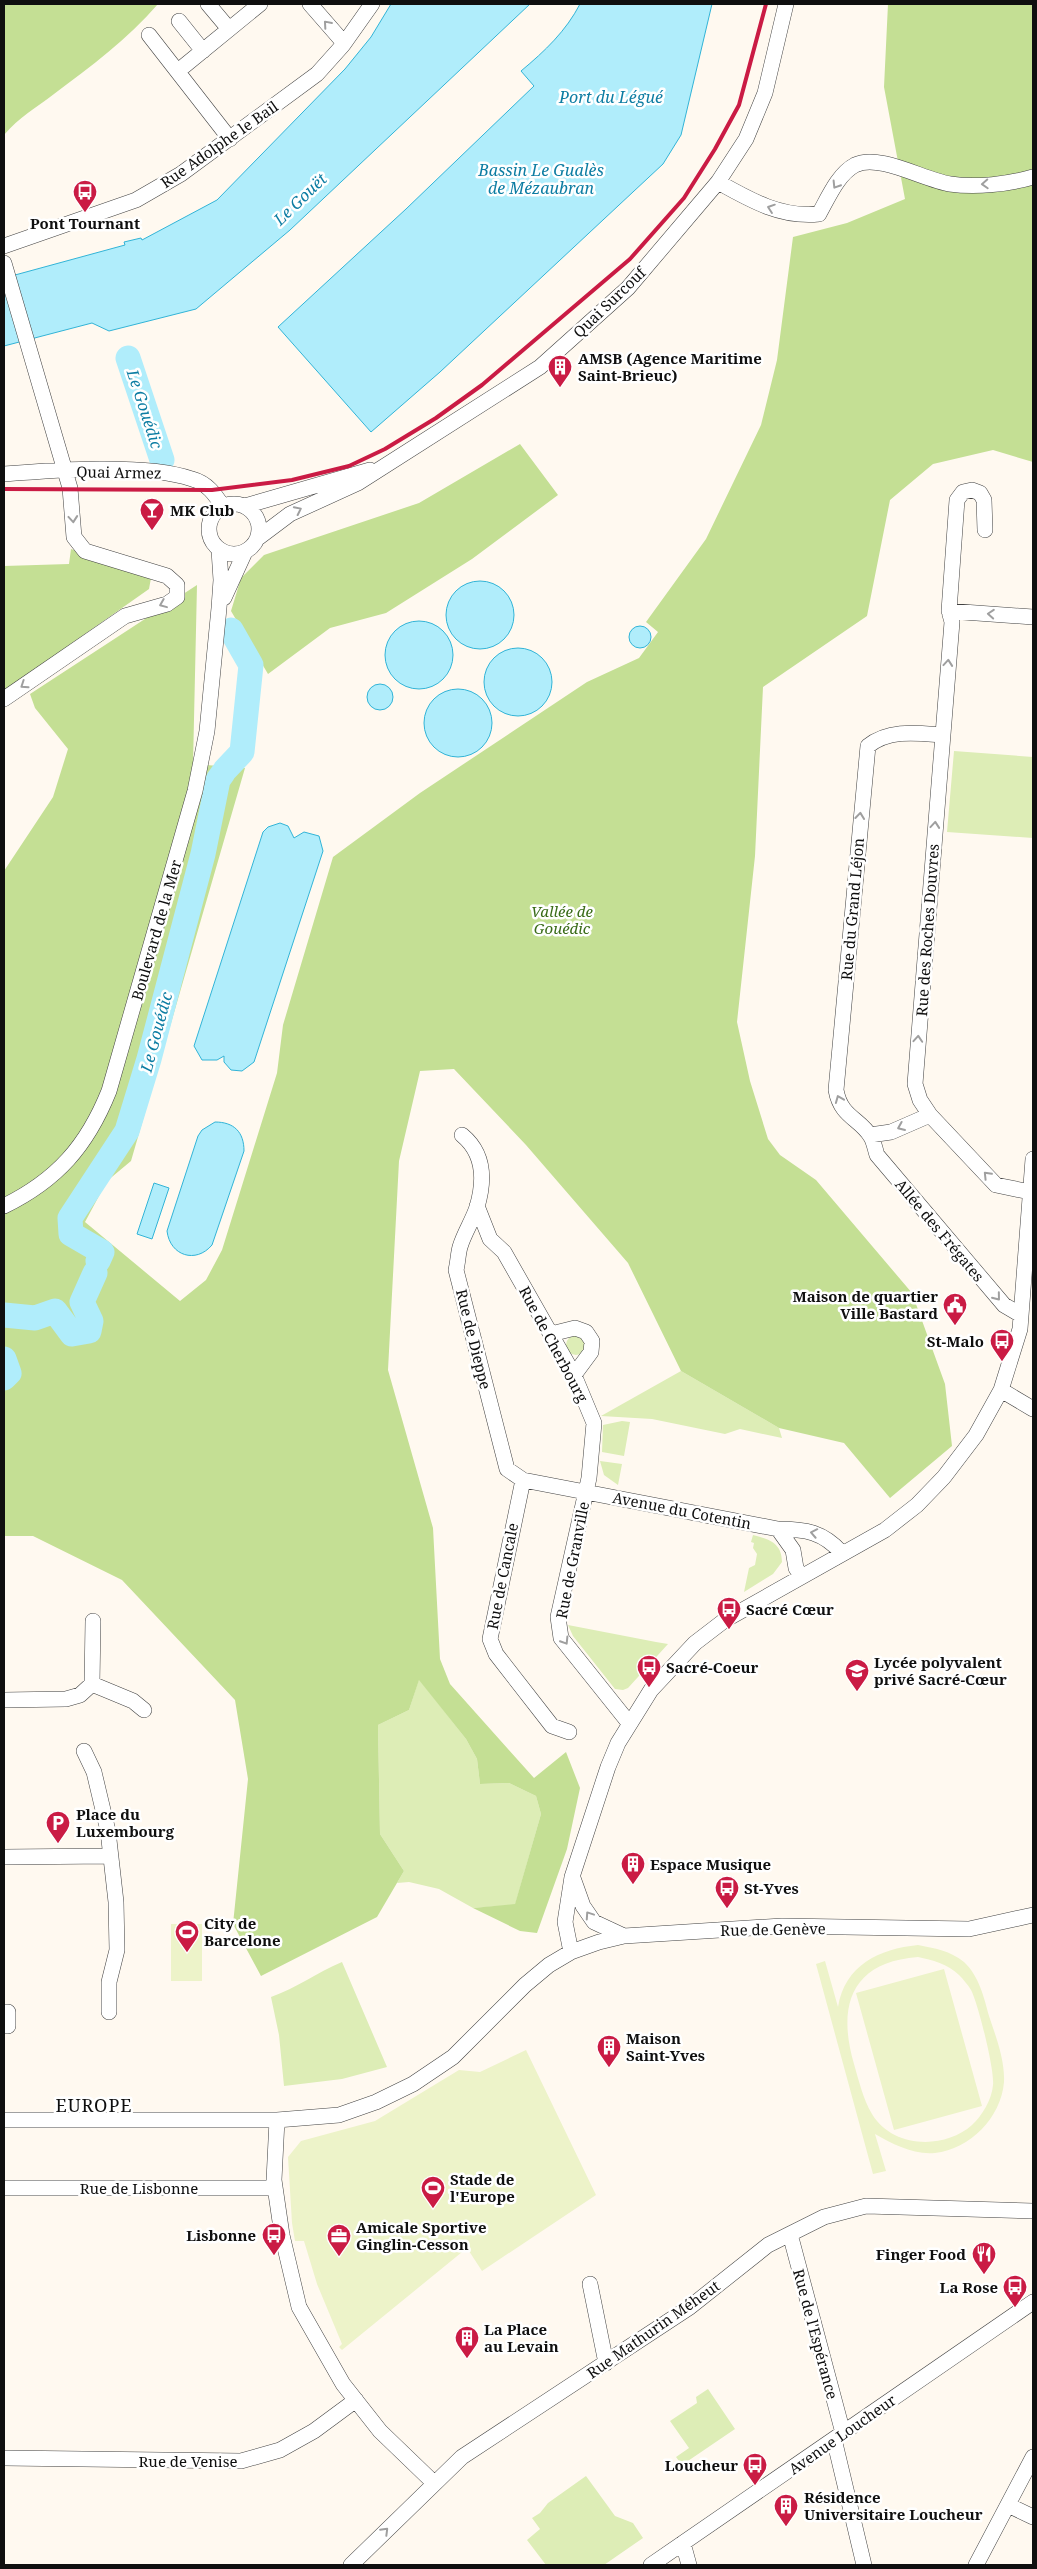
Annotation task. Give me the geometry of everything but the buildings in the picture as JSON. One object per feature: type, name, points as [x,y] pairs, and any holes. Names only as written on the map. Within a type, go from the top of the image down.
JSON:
[{"type":"street","points":[[208,4],[229,29]]},
{"type":"street","points":[[178,71],[260,4]]},
{"type":"street","points":[[310,4],[344,44]]},
{"type":"street","name":"Rue Adolphe le Bail","points":[[4,246],[136,200],[181,174],[316,74],[344,44],[372,4]]},
{"type":"street","name":"Quai Surcouf","points":[[258,538],[290,514],[358,483],[439,434],[540,367],[628,288],[718,182],[746,139],[765,94],[786,4]]},
{"type":"street","points":[[179,21],[203,50]]},
{"type":"street","points":[[149,35],[230,139]]},
{"type":"street","points":[[718,182],[756,203],[777,211],[798,215],[819,214],[844,172],[855,165],[872,161],[952,184],[1017,182],[1033,177]]},
{"type":"street","points":[[4,699],[125,616],[167,604],[176,597],[177,585],[167,576],[85,551],[74,537],[70,488],[5,268]]},
{"type":"street","name":"Quai Surcouf","points":[[245,506],[382,467]]},
{"type":"street","name":"Quai Armez","points":[[4,474],[64,471],[164,472],[194,479],[212,490],[223,507]]},
{"type":"street","name":"Rue des Roches Douvres","points":[[985,530],[984,500],[980,493],[972,490],[963,492],[957,500],[955,524],[949,611],[952,622],[915,1084],[920,1100],[930,1115],[996,1185],[1030,1192]]},
{"type":"street","points":[[230,504],[245,506],[257,520],[258,538],[253,546],[245,552],[227,554],[219,550],[212,542],[209,527],[214,513],[230,504]]},
{"type":"street","name":"Boulevard de la Mer","points":[[4,1206],[49,1178],[69,1160],[95,1123],[109,1091],[195,791],[207,730],[221,580],[219,550]]},
{"type":"street","name":"Boulevard de la Mer","points":[[219,608],[245,552]]},
{"type":"street","points":[[949,611],[1033,617]]},
{"type":"street","name":"Rue du Grand Léjon","points":[[870,1136],[847,1115],[838,1100],[836,1090],[868,746],[876,739],[894,734],[942,736]]},
{"type":"street","points":[[870,1136],[891,1132],[930,1115]]},
{"type":"street","name":"Rue de Dieppe","points":[[462,1135],[474,1144],[481,1165],[477,1206],[460,1246],[456,1270],[507,1469],[523,1480]]},
{"type":"street","name":"Allée des Frégates","points":[[870,1136],[877,1155],[1004,1305],[1021,1315]]},
{"type":"street","points":[[571,1952],[565,1922],[572,1877],[608,1766],[629,1723],[651,1690],[695,1643],[725,1620],[842,1552],[885,1530],[916,1506],[944,1478],[976,1435],[1001,1390],[1020,1329],[1033,1159]]},
{"type":"street","name":"Rue de Cherbourg","points":[[477,1206],[490,1239],[504,1252],[574,1375],[594,1423],[594,1442],[586,1492]]},
{"type":"street","points":[[551,1334],[575,1328],[588,1335],[592,1341],[591,1352],[574,1375]]},
{"type":"street","points":[[1001,1390],[1033,1409]]},
{"type":"street","points":[[523,1480],[586,1492]]},
{"type":"street","name":"Rue de Cancale","points":[[523,1480],[490,1639],[496,1654],[552,1726],[569,1732]]},
{"type":"street","name":"Avenue du Cotentin","points":[[586,1492],[778,1529],[794,1529],[822,1535],[842,1552]]},
{"type":"street","name":"Rue de Granville","points":[[586,1492],[558,1617],[558,1625],[561,1638],[629,1723]]},
{"type":"street","points":[[778,1529],[793,1550],[796,1568],[801,1576]]},
{"type":"street","points":[[4,1700],[66,1699],[80,1695],[92,1684],[93,1621]]},
{"type":"street","points":[[92,1684],[133,1700],[144,1710]]},
{"type":"street","points":[[84,1751],[94,1772],[108,1831],[116,1902],[117,1950],[109,1982],[109,2012]]},
{"type":"street","points":[[4,1857],[110,1856]]},
{"type":"street","points":[[572,1877],[582,1906],[594,1922],[624,1936]]},
{"type":"street","name":"Rue de Genève","points":[[4,2120],[277,2120],[311,2119],[339,2115],[376,2102],[413,2084],[453,2057],[525,1985],[549,1965],[571,1952],[599,1942],[624,1936],[782,1926],[969,1929],[1033,1915]]},
{"type":"street","points":[[4,2012],[8,2012],[8,2026],[4,2026]]},
{"type":"street","points":[[277,2120],[275,2188],[282,2235],[299,2307],[343,2384],[380,2431],[434,2483]]},
{"type":"street","name":"Rue de Lisbonne","points":[[4,2188],[275,2188]]},
{"type":"street","name":"Rue Mathurin Méheut","points":[[351,2565],[462,2457],[690,2307],[755,2254],[790,2234],[824,2217],[866,2206],[1033,2211]]},
{"type":"street","name":"Rue de l'Espérance","points":[[790,2234],[838,2436],[864,2565]]},
{"type":"street","points":[[590,2284],[606,2362]]},
{"type":"street","name":"Avenue Loucheur","points":[[651,2565],[1033,2302]]},
{"type":"street","name":"Rue de Venise","points":[[4,2458],[241,2461],[280,2450],[314,2431],[356,2400]]},
{"type":"street","points":[[976,2565],[1033,2457]]},
{"type":"street","points":[[1008,2505],[1033,2517]]},
{"type":"street","points":[[683,2543],[689,2565]]},
{"type":"green space","points":[[4,4],[158,4],[108,52],[22,118],[4,135]]},
{"type":"green space","name":"Vallée de Gouédic","points":[[888,4],[1032,4],[1033,462],[993,450],[933,464],[890,500],[867,616],[763,687],[755,856],[737,1022],[750,1081],[768,1139],[780,1155],[816,1180],[912,1293],[945,1384],[952,1446],[890,1498],[844,1443],[779,1428],[681,1371],[628,1263],[526,1145],[454,1069],[420,1071],[399,1161],[388,1370],[433,1528],[440,1659],[450,1684],[534,1778],[566,1752],[580,1788],[567,1849],[537,1933],[520,1931],[473,1908],[515,1904],[541,1814],[536,1796],[509,1783],[480,1784],[477,1759],[466,1739],[419,1680],[409,1710],[378,1725],[380,1834],[404,1871],[377,1917],[261,1976],[233,1924],[248,1779],[235,1700],[122,1580],[33,1536],[4,1536],[4,871],[53,797],[68,749],[35,708],[30,694],[197,585],[193,764],[245,768],[131,1161],[107,1181],[85,1222],[180,1301],[206,1280],[222,1250],[277,1073],[283,1025],[333,857],[420,793],[587,682],[639,658],[658,632],[646,622],[706,539],[761,425],[777,360],[793,237],[847,223],[905,199],[884,87]]},
{"type":"green space","points":[[520,444],[558,495],[472,559],[386,613],[330,628],[268,674],[231,611],[241,578],[264,555],[419,503]]},
{"type":"green space","points":[[71,549],[151,578],[149,589],[4,691],[4,566],[69,564]]},
{"type":"green space","points":[[954,751],[1033,757],[1033,838],[947,832]]},
{"type":"green space","points":[[576,1335],[583,1338],[586,1345],[583,1352],[576,1355],[569,1352],[566,1345],[569,1338]]},
{"type":"green space","points":[[681,1371],[779,1428],[782,1438],[740,1429],[725,1434],[652,1419],[601,1416]]},
{"type":"green space","points":[[622,1421],[630,1422],[624,1456],[602,1452],[603,1425]]},
{"type":"green space","points":[[600,1461],[622,1464],[618,1485],[604,1475]]},
{"type":"green space","points":[[753,1535],[774,1543],[780,1550],[782,1562],[773,1574],[744,1592],[749,1568],[755,1565],[757,1554],[753,1548],[754,1543],[751,1542]]},
{"type":"green space","points":[[568,1625],[668,1644],[628,1688],[623,1690],[615,1689],[573,1636]]},
{"type":"green space","points":[[419,1679],[466,1739],[477,1759],[480,1784],[509,1783],[536,1796],[541,1814],[515,1905],[473,1908],[439,1889],[409,1882],[397,1883],[404,1871],[380,1834],[378,1725],[409,1710]]},
{"type":"green space","name":"City de Barcelone","points":[[171,1924],[202,1924],[202,1981],[171,1981]]},
{"type":"green space","points":[[918,1945],[942,1950],[959,1958],[974,1974],[980,1987],[1002,2057],[1004,2082],[997,2108],[981,2130],[960,2145],[948,2150],[935,2153],[911,2151],[875,2134],[886,2171],[873,2174],[816,1964],[825,1961],[838,2007],[842,1992],[856,1970],[877,1955]],"holes":[[[918,1957],[940,1963],[955,1971],[971,1990],[978,2008],[993,2077],[989,2101],[972,2125],[947,2139],[919,2142],[892,2134],[872,2114],[854,2064],[847,2024],[849,2006],[854,1991],[864,1978],[877,1968],[895,1961]]]},
{"type":"green space","points":[[342,1962],[387,2067],[342,2079],[284,2086],[279,2035],[271,1997]]},
{"type":"green space","points":[[944,1969],[982,2106],[894,2130],[856,1993]]},
{"type":"green space","name":"Stade de l'Europe","points":[[526,2050],[596,2195],[482,2271],[467,2248],[342,2350],[339,2347],[342,2344],[317,2284],[304,2241],[295,2241],[288,2157],[301,2141],[375,2121],[459,2070],[480,2072]]},
{"type":"green space","points":[[708,2389],[735,2429],[682,2465],[676,2457],[689,2448],[670,2421],[697,2403],[696,2397]]},
{"type":"green space","points":[[586,2476],[615,2516],[633,2523],[643,2538],[604,2565],[546,2565],[527,2540],[540,2529],[532,2518],[540,2513],[548,2503]]},
{"type":"water","name":"Le Gouët","points":[[391,4],[530,4],[290,230],[196,309],[109,331],[92,323],[4,346],[4,278],[125,245],[124,242],[141,238],[142,240],[217,200],[345,69],[371,37]]},
{"type":"water","name":"Port du Légué","points":[[580,4],[712,4],[681,135],[663,164],[440,372],[371,432],[278,327],[406,209],[534,86],[521,71],[554,40]]},
{"type":"water","points":[[480,581],[493,584],[504,591],[511,602],[514,615],[511,628],[504,639],[493,646],[480,649],[467,646],[456,639],[449,628],[446,615],[449,602],[456,591],[467,584]]},
{"type":"water","points":[[419,621],[432,624],[443,631],[450,642],[453,655],[450,668],[443,679],[432,686],[419,689],[406,686],[395,679],[388,668],[385,655],[388,642],[395,631],[406,624]]},
{"type":"water","points":[[636,626],[644,626],[651,633],[651,641],[644,648],[636,648],[629,641],[629,633]]},
{"type":"water","points":[[518,648],[531,651],[542,658],[549,669],[552,682],[549,695],[542,706],[531,713],[518,716],[505,713],[494,706],[487,695],[484,682],[487,669],[494,658],[505,651]]},
{"type":"water","points":[[380,684],[389,688],[393,697],[389,706],[380,710],[371,706],[367,697],[371,688]]},
{"type":"water","points":[[458,689],[471,692],[482,699],[489,710],[492,723],[489,736],[482,747],[471,754],[458,757],[445,754],[434,747],[427,736],[424,723],[427,710],[434,699],[445,692]]},
{"type":"water","points":[[280,823],[288,826],[294,838],[304,832],[319,836],[323,851],[254,1062],[242,1071],[231,1070],[224,1062],[224,1056],[217,1060],[202,1060],[194,1046],[263,832],[268,827]]},
{"type":"water","points":[[215,1122],[222,1122],[237,1129],[244,1144],[244,1151],[212,1245],[206,1251],[192,1256],[178,1251],[173,1246],[167,1231],[198,1136],[202,1130]]},
{"type":"water","points":[[154,1183],[169,1188],[152,1239],[137,1234]]},
{"type":"waterway","name":"Le Gouédic","points":[[128,358],[162,460]]},
{"type":"waterway","name":"Le Gouédic","points":[[225,770],[242,752],[251,665],[231,630]]},
{"type":"waterway","name":"Le Gouédic","points":[[98,1261],[102,1252],[71,1234],[70,1218],[127,1131],[149,1059],[203,854],[218,780],[223,773]]},
{"type":"waterway","name":"Le Gouédic","points":[[4,1315],[35,1318],[55,1311],[72,1334],[89,1331],[91,1321],[82,1302],[95,1273]]},
{"type":"waterway","name":"Le Gouédic","points":[[4,1359],[9,1373],[4,1378]]},
{"type":"railway","points":[[4,489],[212,490],[292,480],[349,466],[385,449],[436,418],[482,385],[630,259],[684,198],[715,149],[739,105],[766,4]]},
{"type":"place","name":"Pont Tournant","points":[[85,213]]},
{"type":"place","name":"AMSB (Agence Maritime Saint-Brieuc)","points":[[560,388]]},
{"type":"place","name":"MK Club","points":[[152,531]]},
{"type":"place","name":"Maison de quartier Ville Bastard","points":[[955,1326]]},
{"type":"place","name":"St-Malo","points":[[1002,1362]]},
{"type":"place","name":"Sacré Cœur","points":[[729,1630]]},
{"type":"place","name":"Sacré-Coeur","points":[[649,1688]]},
{"type":"place","name":"Lycée polyvalent privé Sacré-Cœur","points":[[857,1692]]},
{"type":"place","name":"Place du Luxembourg","points":[[58,1844]]},
{"type":"place","name":"Espace Musique","points":[[633,1885]]},
{"type":"place","name":"St-Yves","points":[[727,1909]]},
{"type":"place","name":"City de Barcelone","points":[[187,1953]]},
{"type":"place","name":"Maison Saint-Yves","points":[[609,2068]]},
{"type":"place","name":"Stade de l'Europe","points":[[433,2209]]},
{"type":"place","name":"Lisbonne","points":[[274,2256]]},
{"type":"place","name":"Amicale Sportive Ginglin-Cesson","points":[[339,2257]]},
{"type":"place","name":"Finger Food","points":[[984,2275]]},
{"type":"place","name":"La Rose","points":[[1015,2308]]},
{"type":"place","name":"La Place au Levain","points":[[467,2359]]},
{"type":"place","name":"Loucheur","points":[[755,2486]]},
{"type":"place","name":"Résidence Universitaire Loucheur","points":[[786,2527]]},
{"type":"district","name":"EUROPE","points":[[94,2105]]},
{"type":"water label","name":"Bassin Le Gualès de Mézaubran","points":[[541,179]]}]
